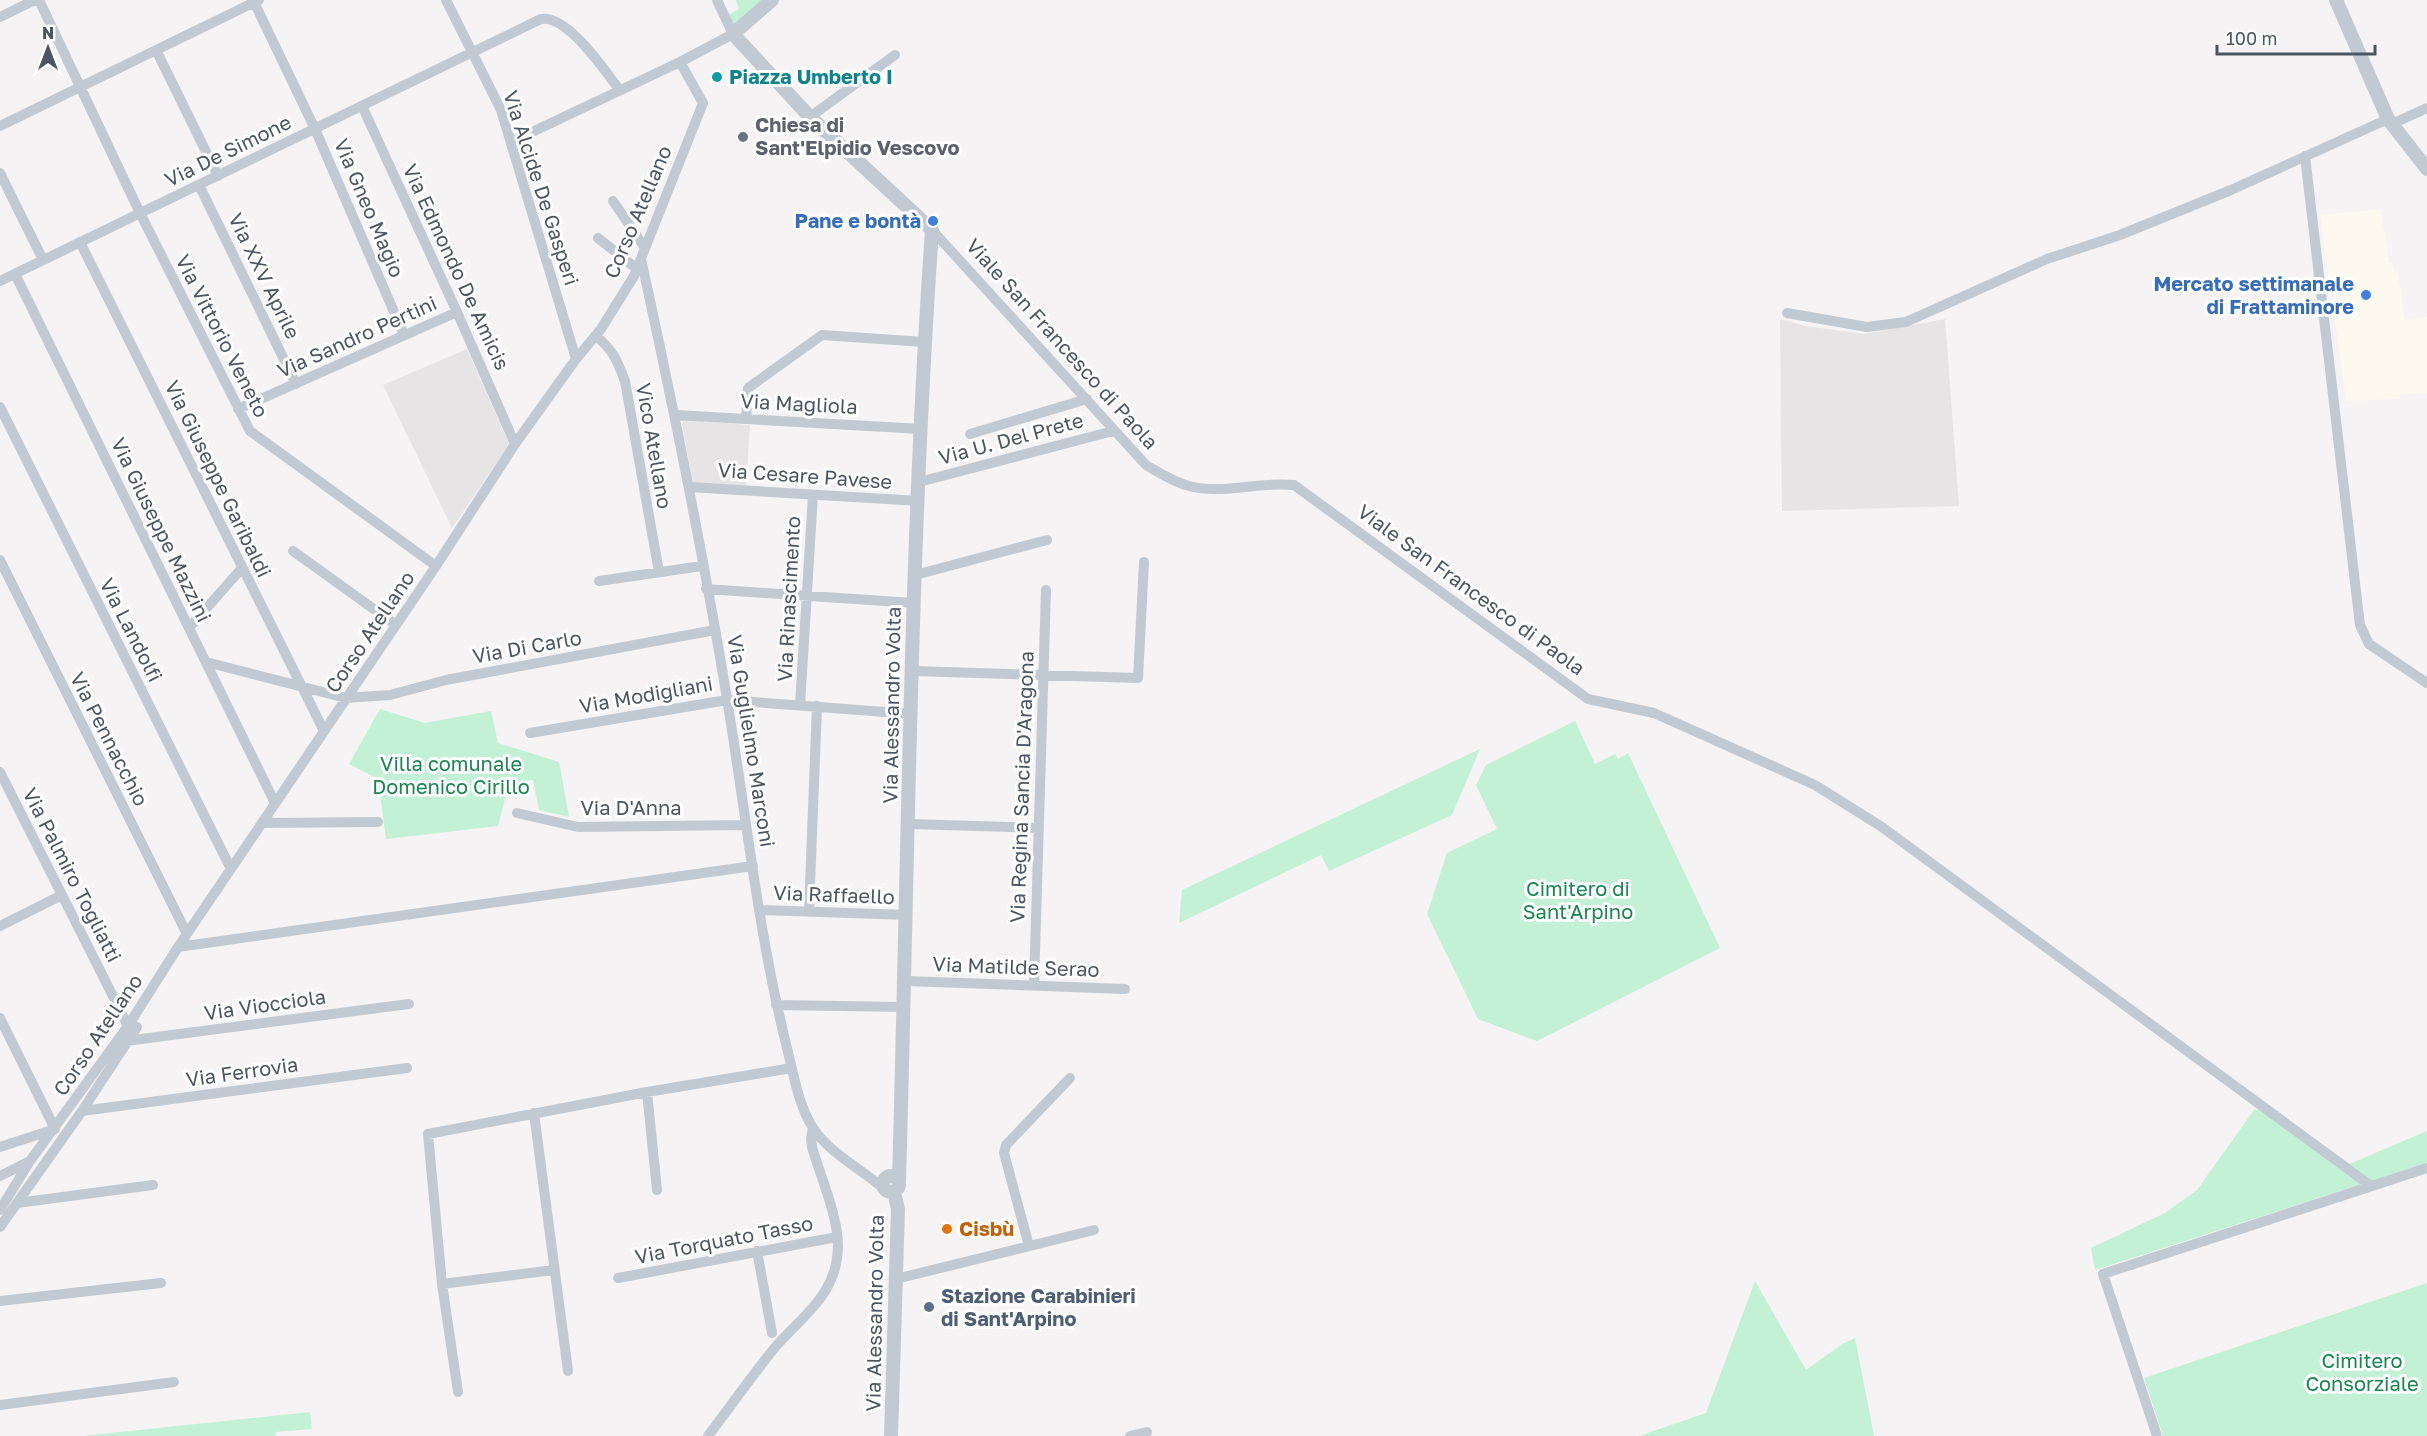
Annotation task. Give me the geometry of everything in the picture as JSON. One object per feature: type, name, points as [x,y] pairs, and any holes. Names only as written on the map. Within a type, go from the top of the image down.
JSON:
[{"type":"street","points":[[0,17],[37,0]]},
{"type":"street","name":"Via Vittorio Veneto","points":[[37,0],[140,213],[250,431],[436,566]]},
{"type":"street","name":"Via Alcide De Gasperi","points":[[446,0],[501,110],[576,359]]},
{"type":"street","points":[[717,0],[733,34]]},
{"type":"street","points":[[511,142],[680,62],[733,34],[772,0]]},
{"type":"street","points":[[2336,0],[2390,122],[2427,169]]},
{"type":"street","points":[[0,126],[256,1]]},
{"type":"street","name":"Via Gneo Magio","points":[[256,1],[315,129],[404,335]]},
{"type":"street","name":"Via De Simone","points":[[0,281],[546,18],[573,34],[619,89]]},
{"type":"street","name":"Viale San Francesco di Paola","points":[[733,34],[810,117],[932,230],[1146,465],[1168,478],[1190,486],[1220,489],[1279,483],[1294,485],[1587,699],[1654,713],[1815,785],[1882,827],[2371,1186]]},
{"type":"street","points":[[156,50],[218,176]]},
{"type":"street","points":[[810,117],[896,55]]},
{"type":"street","name":"Corso Atellano","points":[[0,1210],[30,1161],[128,1026],[178,947],[436,566],[515,444],[576,359],[596,336],[624,291],[639,264],[703,103],[680,62]]},
{"type":"street","name":"Via Edmondo De Amicis","points":[[362,106],[515,444]]},
{"type":"street","points":[[1787,314],[1867,327],[1906,322],[2047,259],[2131,230],[2231,190],[2305,156],[2427,108]]},
{"type":"street","points":[[2305,156],[2360,625],[2369,645],[2427,682]]},
{"type":"street","points":[[0,173],[43,260]]},
{"type":"street","name":"Via XXV Aprile","points":[[199,185],[296,384]]},
{"type":"street","points":[[613,201],[645,248]]},
{"type":"street","name":"Via Alessandro Volta","points":[[891,1436],[898,1209],[891,1185],[904,1007],[915,574],[924,342],[932,230]]},
{"type":"street","points":[[598,238],[639,264]]},
{"type":"street","name":"Via Giuseppe Garibaldi","points":[[80,242],[324,731]]},
{"type":"street","name":"Via Guglielmo Marconi","points":[[639,264],[646,285],[676,415],[727,700],[776,1005],[792,1068],[813,1128],[825,1142],[870,1176],[891,1185]]},
{"type":"street","name":"Via Giuseppe Mazzini","points":[[15,274],[275,803]]},
{"type":"street","points":[[624,291],[646,285]]},
{"type":"street","name":"Via Sandro Pertini","points":[[238,409],[457,312]]},
{"type":"street","points":[[746,419],[748,388],[822,335],[924,342]]},
{"type":"street","name":"Vico Atellano","points":[[596,336],[610,348],[618,361],[624,381],[659,572]]},
{"type":"street","points":[[970,434],[1086,399]]},
{"type":"street","name":"Via Landolfi","points":[[0,407],[231,869]]},
{"type":"street","name":"Via Magliola","points":[[676,415],[921,429]]},
{"type":"street","name":"Via U. Del Prete","points":[[919,482],[1113,431]]},
{"type":"street","name":"Via Cesare Pavese","points":[[688,487],[919,501]]},
{"type":"street","name":"Via Rinascimento","points":[[800,705],[813,495]]},
{"type":"street","points":[[915,574],[1047,540]]},
{"type":"street","points":[[293,551],[396,625]]},
{"type":"street","name":"Via Pennacchio","points":[[0,560],[187,934]]},
{"type":"street","points":[[913,671],[1138,678],[1144,562]]},
{"type":"street","points":[[599,581],[702,566]]},
{"type":"street","points":[[189,628],[242,568]]},
{"type":"street","points":[[706,589],[914,603]]},
{"type":"street","name":"Via Regina Sancia D'Aragona","points":[[1034,986],[1046,590]]},
{"type":"street","name":"Via Di Carlo","points":[[206,662],[346,698],[390,695],[446,680],[715,630]]},
{"type":"street","name":"Via Modigliani","points":[[530,733],[727,700],[912,714]]},
{"type":"street","points":[[809,911],[817,706]]},
{"type":"street","name":"Via Palmiro Togliatti","points":[[0,772],[128,1026]]},
{"type":"street","name":"Via D'Anna","points":[[517,813],[578,827],[746,825]]},
{"type":"street","points":[[262,823],[378,822]]},
{"type":"street","points":[[909,824],[1039,828]]},
{"type":"street","points":[[178,947],[753,866]]},
{"type":"street","points":[[0,926],[62,895]]},
{"type":"street","name":"Via Raffaello","points":[[760,910],[907,915]]},
{"type":"street","name":"Via Matilde Serao","points":[[905,981],[1125,989]]},
{"type":"street","name":"Via Viocciola","points":[[126,1041],[409,1004]]},
{"type":"street","points":[[776,1005],[904,1007]]},
{"type":"street","points":[[0,1018],[55,1129],[0,1147]]},
{"type":"street","points":[[0,1227],[82,1111],[137,1027],[128,1026]]},
{"type":"street","name":"Via Ferrovia","points":[[82,1111],[407,1068]]},
{"type":"street","points":[[458,1392],[442,1284],[428,1134],[647,1092],[792,1068]]},
{"type":"street","points":[[1029,1246],[1004,1153],[1006,1144],[1070,1078]]},
{"type":"street","points":[[647,1092],[657,1190]]},
{"type":"street","points":[[534,1113],[568,1371]]},
{"type":"street","points":[[708,1436],[773,1349],[818,1304],[825,1292],[837,1258],[837,1238],[812,1147],[813,1128]]},
{"type":"street","points":[[0,1176],[30,1161]]},
{"type":"street","points":[[2157,1436],[2103,1274],[2427,1168]]},
{"type":"street","points":[[17,1203],[153,1185]]},
{"type":"street","points":[[896,1279],[1094,1230]]},
{"type":"street","name":"Via Torquato Tasso","points":[[618,1278],[837,1238]]},
{"type":"street","points":[[757,1251],[772,1332]]},
{"type":"street","points":[[442,1284],[554,1270]]},
{"type":"street","points":[[0,1301],[161,1283]]},
{"type":"street","points":[[0,1405],[174,1382]]},
{"type":"street","points":[[1130,1436],[1147,1432]]},
{"type":"shaded area","name":"Mercato settimanale di Frattaminore","points":[[2381,209],[2389,263],[2392,263],[2394,273],[2398,272],[2405,320],[2427,317],[2427,393],[2400,394],[2400,399],[2346,401],[2320,215]]},
{"type":"shaded area","points":[[1780,319],[1805,326],[1864,334],[1945,319],[1959,506],[1782,511]]},
{"type":"shaded area","points":[[467,349],[509,444],[452,528],[383,385]]},
{"type":"shaded area","points":[[686,420],[750,425],[746,486],[693,483],[682,423]]},
{"type":"green space","points":[[736,0],[764,0],[736,30],[728,15],[739,9]]},
{"type":"green space","name":"Villa comunale Domenico Cirillo","points":[[380,709],[425,723],[491,711],[498,743],[559,762],[569,817],[539,810],[533,780],[509,783],[498,826],[386,839],[378,779],[349,764]]},
{"type":"green space","name":"Cimitero di Sant'Arpino","points":[[1575,721],[1595,764],[1615,754],[1618,759],[1628,753],[1720,948],[1537,1041],[1478,1019],[1427,914],[1447,853],[1497,829],[1476,785],[1486,765]]},
{"type":"green space","points":[[1480,749],[1452,815],[1329,871],[1321,855],[1179,923],[1182,890]]},
{"type":"green space","points":[[2254,1110],[2259,1110],[2340,1168],[2427,1131],[2427,1165],[2095,1270],[2091,1248],[2165,1213],[2197,1190]]},
{"type":"green space","points":[[1755,1281],[1806,1370],[1842,1344],[1855,1338],[1874,1436],[1639,1436],[1706,1413]]},
{"type":"green space","name":"Cimitero Consorziale","points":[[2427,1283],[2427,1436],[2163,1436],[2144,1378]]},
{"type":"green space","points":[[310,1412],[312,1429],[276,1432],[275,1436],[82,1436]]},
{"type":"place","name":"Piazza Umberto I","points":[[717,77]]},
{"type":"place","name":"Chiesa di Sant'Elpidio Vescovo","points":[[743,137]]},
{"type":"place","name":"Pane e bontà","points":[[933,221]]},
{"type":"place","name":"Mercato settimanale di Frattaminore","points":[[2366,295]]},
{"type":"place","name":"Cisbù","points":[[947,1229]]},
{"type":"place","name":"Stazione Carabinieri di Sant'Arpino","points":[[929,1307]]}]
